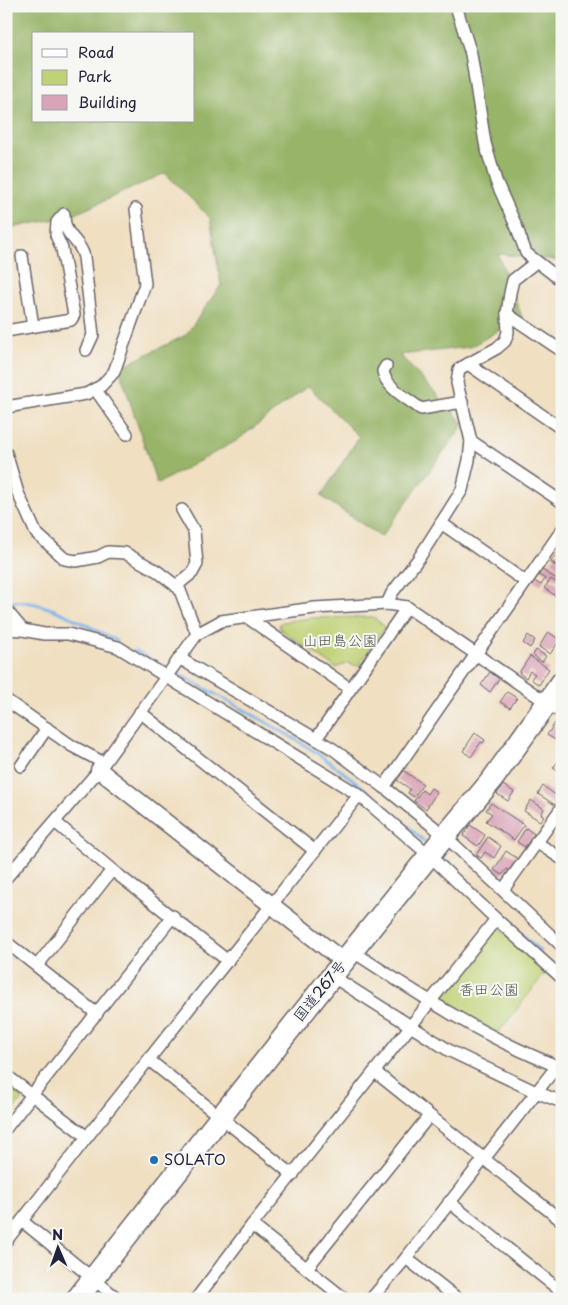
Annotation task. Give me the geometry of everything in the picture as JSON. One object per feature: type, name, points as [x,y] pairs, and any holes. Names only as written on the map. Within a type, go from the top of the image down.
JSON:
[{"type":"highway","name":"国道267号","points":[[77,1299],[342,963],[492,780],[555,708],[562,682]]},
{"type":"street","points":[[456,6],[471,54],[485,143],[496,181],[526,253],[562,281]]},
{"type":"street","points":[[6,407],[86,394],[101,386],[114,372],[145,284],[136,209]]},
{"type":"street","points":[[6,331],[70,320],[74,315],[62,249],[56,235],[57,222],[64,214],[67,232],[82,249],[84,257],[93,335],[86,350]]},
{"type":"street","points":[[22,256],[33,326]]},
{"type":"street","points":[[386,604],[392,593],[419,558],[462,490],[471,441],[457,383],[459,369],[497,348],[505,341],[508,332],[508,314],[513,280],[536,262]]},
{"type":"street","points":[[508,314],[562,351]]},
{"type":"street","points":[[468,364],[562,429]]},
{"type":"street","points":[[386,366],[383,371],[388,383],[421,409],[462,402]]},
{"type":"street","points":[[95,389],[127,434]]},
{"type":"street","points":[[471,441],[562,502]]},
{"type":"street","points":[[6,453],[18,493],[36,533],[65,559],[76,561],[98,557],[108,552],[125,554],[157,571],[179,588],[197,634]]},
{"type":"street","points":[[176,586],[192,573],[197,564],[194,532],[182,510]]},
{"type":"street","points":[[441,523],[526,582]]},
{"type":"street","points":[[384,787],[562,530]]},
{"type":"street","points":[[6,878],[56,822],[101,766],[197,634],[221,621],[314,608],[386,604],[407,607],[555,708]]},
{"type":"street","points":[[316,739],[349,688],[407,607]]},
{"type":"street","points":[[6,610],[23,630]]},
{"type":"street","points":[[248,618],[349,688]]},
{"type":"street","points":[[6,630],[23,630],[44,634],[68,634],[118,647],[359,795],[503,890],[562,946]]},
{"type":"street","points":[[177,662],[333,749],[384,787],[437,847],[496,919],[562,978]]},
{"type":"street","points":[[6,700],[101,766],[342,963],[411,1026],[450,1051],[536,1092],[562,1102]]},
{"type":"street","points":[[140,712],[315,851]]},
{"type":"street","points":[[21,766],[47,728]]},
{"type":"street","points":[[6,1241],[359,795]]},
{"type":"street","points":[[503,890],[562,807]]},
{"type":"street","points":[[56,822],[112,870],[228,961]]},
{"type":"street","points":[[536,842],[562,859]]},
{"type":"street","points":[[37,966],[112,870]]},
{"type":"street","points":[[6,1128],[173,916]]},
{"type":"street","points":[[203,1296],[252,1225],[496,919]]},
{"type":"street","points":[[6,942],[97,1014]]},
{"type":"street","points":[[342,963],[430,1002],[495,1038],[559,1067],[536,1092],[406,1258],[371,1299]]},
{"type":"street","points":[[149,1060],[293,1175]]},
{"type":"street","points":[[375,1072],[562,1222]]},
{"type":"street","points":[[6,1075],[87,1137]]},
{"type":"street","points":[[307,1268],[429,1116]]},
{"type":"street","points":[[449,1202],[562,1292]]},
{"type":"street","points":[[22,1221],[118,1299]]},
{"type":"street","points":[[252,1225],[345,1299]]},
{"type":"street","points":[[406,1258],[458,1299]]},
{"type":"green space","points":[[6,6],[562,6],[562,261],[498,254],[522,317],[470,347],[400,355],[464,424],[381,537],[321,496],[359,437],[308,386],[236,441],[157,484],[119,368],[186,335],[221,285],[210,218],[165,173],[71,216],[6,229]]},
{"type":"green space","name":"山田島公園","points":[[373,617],[385,627],[358,666],[347,663],[336,668],[281,630],[279,625],[282,622],[310,618]]},
{"type":"green space","name":"香田公園","points":[[498,927],[547,971],[498,1033],[439,999]]},
{"type":"green space","points":[[6,1085],[23,1098],[6,1118]]},
{"type":"building","points":[[562,547],[562,565],[560,568],[551,561]]},
{"type":"building","points":[[548,561],[562,570],[560,581],[542,570]]},
{"type":"building","points":[[539,575],[545,579],[541,585],[534,581]]},
{"type":"building","points":[[551,579],[562,586],[562,600],[544,588]]},
{"type":"building","points":[[548,632],[560,640],[550,654],[539,647]]},
{"type":"building","points":[[528,635],[535,640],[530,648],[523,643]]},
{"type":"building","points":[[536,650],[546,656],[542,662],[533,655]]},
{"type":"building","points":[[530,656],[549,669],[539,685],[531,679],[535,674],[530,671],[526,678],[519,673]]},
{"type":"building","points":[[490,672],[499,679],[490,692],[481,685]]},
{"type":"building","points":[[507,692],[517,698],[510,708],[500,702]]},
{"type":"building","points":[[555,723],[562,728],[562,744],[547,735]]},
{"type":"building","points":[[475,733],[485,740],[483,743],[481,742],[471,757],[463,751]]},
{"type":"building","points":[[562,756],[562,772],[561,773],[553,768]]},
{"type":"building","points":[[404,771],[423,784],[414,797],[408,793],[410,789],[397,780]]},
{"type":"building","points":[[559,783],[562,785],[562,795],[555,790]]},
{"type":"building","points":[[503,785],[514,792],[508,801],[497,794]]},
{"type":"building","points":[[543,786],[560,798],[555,805],[538,794]]},
{"type":"building","points":[[431,788],[437,792],[426,809],[414,801],[422,790],[427,794]]},
{"type":"building","points":[[531,800],[544,809],[541,814],[544,816],[540,821],[524,811]]},
{"type":"building","points":[[491,803],[524,825],[514,840],[486,821],[492,814],[486,810]]},
{"type":"building","points":[[470,825],[485,835],[478,846],[463,836]]},
{"type":"building","points":[[526,828],[534,834],[525,847],[517,842]]},
{"type":"building","points":[[488,837],[501,846],[494,858],[485,852],[481,858],[476,855]]},
{"type":"building","points":[[506,851],[518,859],[510,871],[507,869],[502,875],[494,870]]},
{"type":"waterway","points":[[6,603],[19,601],[47,607],[78,620],[117,641]]},
{"type":"waterway","points":[[135,651],[295,739],[365,789],[429,846]]},
{"type":"waterway","points":[[439,855],[540,951]]},
{"type":"place","name":"SOLATO","points":[[154,1160]]}]
